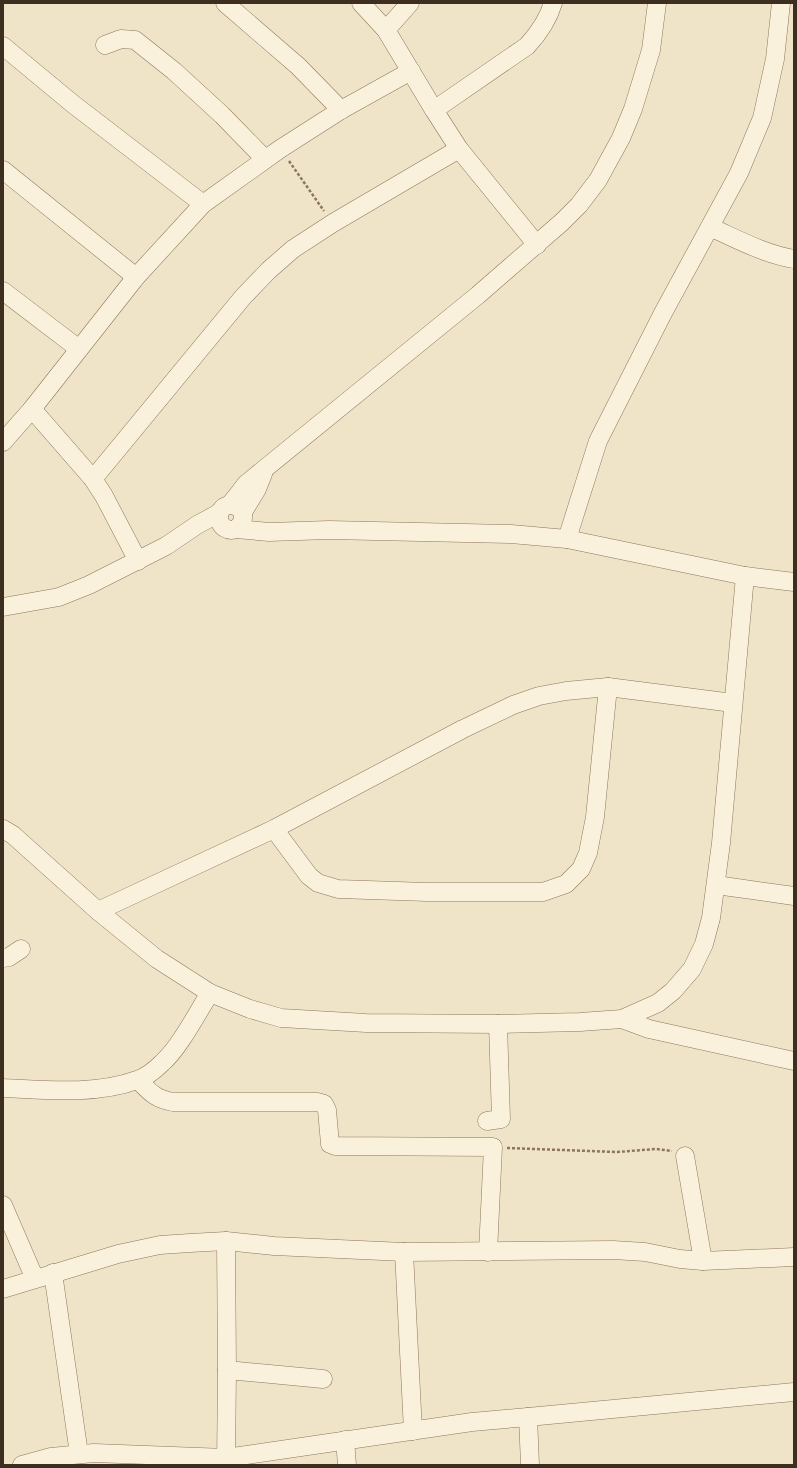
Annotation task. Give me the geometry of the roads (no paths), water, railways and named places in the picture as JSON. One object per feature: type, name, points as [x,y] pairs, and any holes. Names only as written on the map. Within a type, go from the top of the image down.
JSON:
[{"type":"street","points":[[225,3],[298,66],[341,110]]},
{"type":"street","points":[[361,3],[386,30],[459,149],[537,245]]},
{"type":"street","points":[[386,30],[410,3]]},
{"type":"street","points":[[434,110],[527,46],[539,32],[549,15],[553,3]]},
{"type":"street","points":[[3,607],[59,597],[107,577],[166,546],[233,517],[257,489],[266,468],[478,295],[562,222],[579,205],[598,180],[621,138],[633,109],[651,50],[657,3]]},
{"type":"street","points":[[567,539],[598,441],[652,333],[739,173],[762,118],[775,59],[781,3]]},
{"type":"street","points":[[105,45],[121,39],[135,40],[174,71],[265,159]]},
{"type":"street","points":[[3,46],[73,104],[203,204]]},
{"type":"street","points":[[3,442],[32,409],[136,277],[203,204],[280,149],[341,110],[411,71]]},
{"type":"street","points":[[93,479],[243,296],[293,249],[333,223],[459,149]]},
{"type":"street","points":[[3,170],[136,277]]},
{"type":"street","points":[[710,227],[779,257],[794,259]]},
{"type":"street","points":[[5,296],[79,349]]},
{"type":"street","points":[[32,409],[93,479],[104,496],[138,561]]},
{"type":"street","points":[[233,517],[274,521],[308,532],[329,530],[511,534],[567,539],[744,576],[794,582]]},
{"type":"street","points":[[3,829],[13,835],[98,911],[157,959],[210,992],[250,1009],[281,1018],[366,1023],[498,1024],[580,1022],[622,1019],[658,1003],[673,992],[692,969],[704,944],[711,918],[716,885],[744,576]]},
{"type":"street","points":[[98,911],[274,829],[463,729],[513,705],[539,696],[566,691],[608,687],[733,702]]},
{"type":"street","points":[[274,829],[308,876],[318,883],[338,888],[427,892],[543,892],[566,884],[581,869],[588,853],[595,817],[608,687]]},
{"type":"street","points":[[716,885],[794,896]]},
{"type":"street","points":[[3,958],[9,957],[21,949]]},
{"type":"street","points":[[3,1088],[44,1090],[98,1089],[138,1080],[153,1071],[163,1062],[180,1040],[210,992]]},
{"type":"street","points":[[622,1019],[649,1029],[794,1061]]},
{"type":"street","points":[[488,1252],[493,1147],[498,1133],[494,1120],[498,1024]]},
{"type":"street","points":[[138,1080],[160,1100],[173,1102],[317,1102],[324,1104],[327,1110],[330,1144],[335,1146],[493,1147]]},
{"type":"street","points":[[685,1156],[704,1261]]},
{"type":"street","points":[[3,1205],[35,1279]]},
{"type":"street","points":[[3,1289],[118,1254],[160,1245],[226,1241],[274,1246],[404,1252],[613,1250],[645,1252],[680,1259],[704,1261],[794,1257]]},
{"type":"street","points":[[226,1241],[226,1462]]},
{"type":"street","points":[[404,1252],[412,1431]]},
{"type":"street","points":[[53,1273],[79,1454]]},
{"type":"street","points":[[227,1370],[323,1379]]},
{"type":"street","points":[[22,1465],[51,1457],[94,1452],[226,1462],[345,1440],[472,1422],[794,1392]]},
{"type":"street","points":[[528,1417],[530,1465]]},
{"type":"street","points":[[345,1440],[347,1465]]}]
